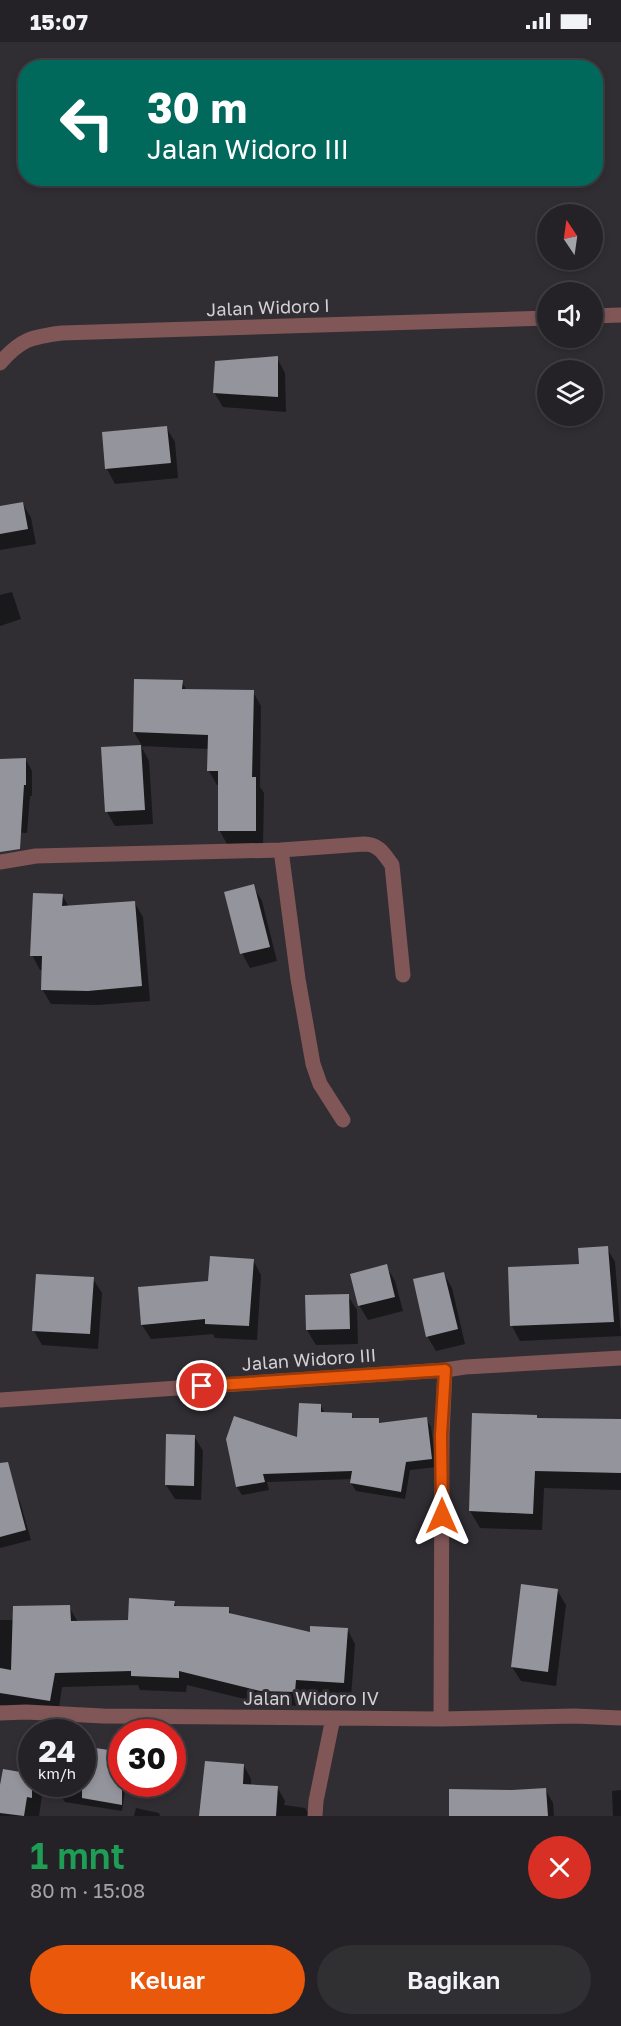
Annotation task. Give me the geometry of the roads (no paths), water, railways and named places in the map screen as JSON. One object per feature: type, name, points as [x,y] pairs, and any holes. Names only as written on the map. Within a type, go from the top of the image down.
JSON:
[{"type":"street","points":[[603,316],[621,315]]},
{"type":"street","name":"Jalan Widoro I","points":[[0,363],[12,349],[32,337],[62,333],[537,318]]},
{"type":"street","points":[[0,862],[36,856],[281,850],[372,844],[383,851],[392,865],[403,975]]},
{"type":"street","points":[[281,850],[298,979],[313,1064],[320,1084],[344,1120]]},
{"type":"street","name":"Jalan Widoro III","points":[[0,1400],[465,1367],[621,1359]]},
{"type":"street","points":[[441,1719],[441,1435],[445,1370]]},
{"type":"street","name":"Jalan Widoro IV","points":[[0,1713],[441,1719],[574,1716],[621,1718]]},
{"type":"street","points":[[315,1816],[333,1718]]}]
